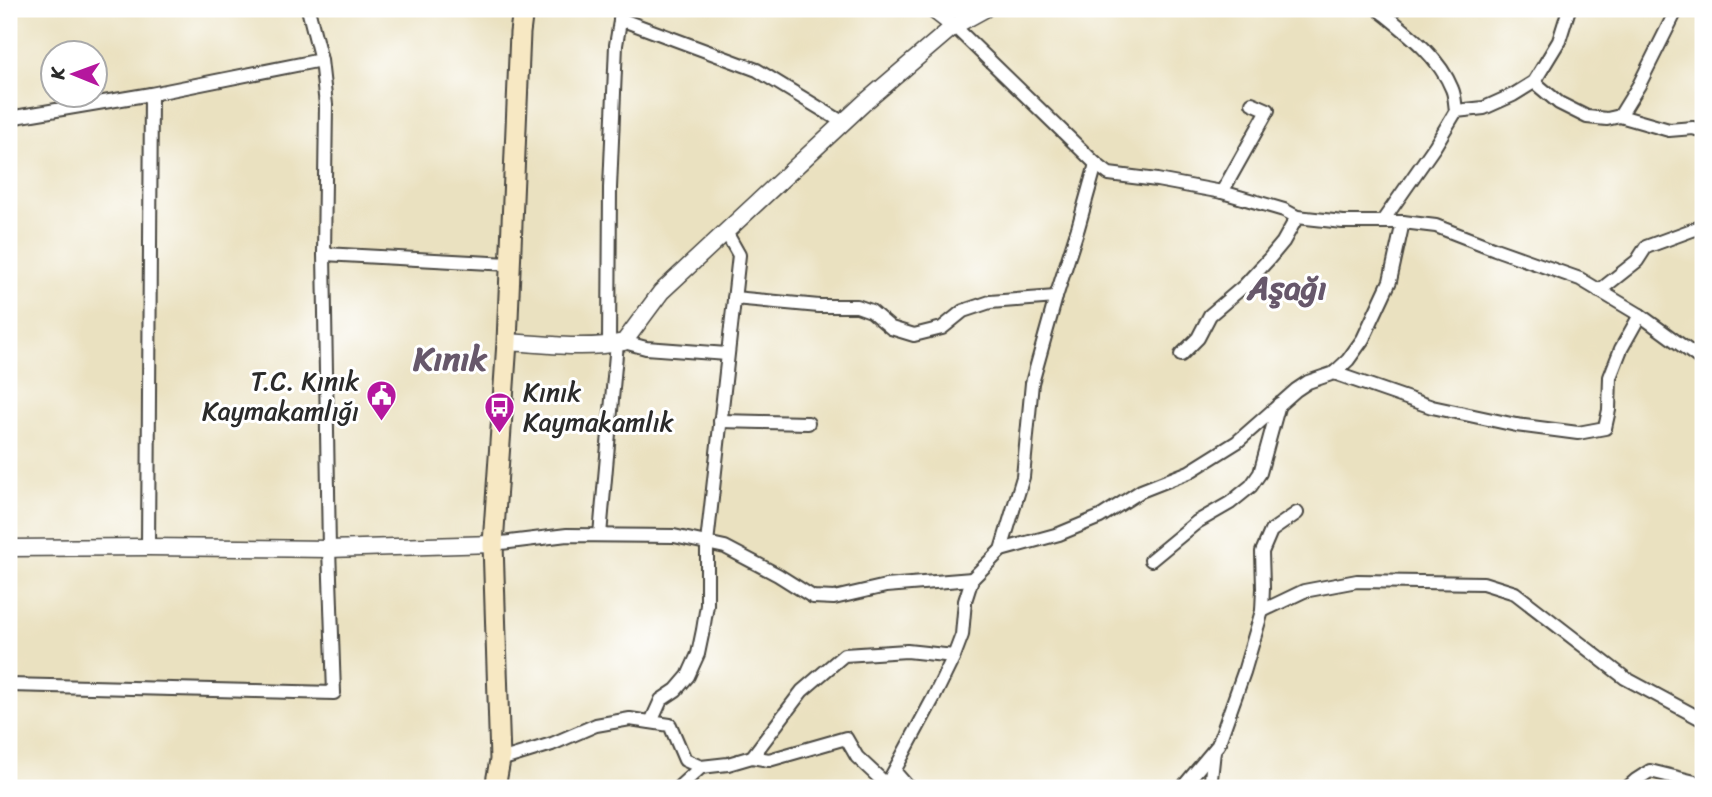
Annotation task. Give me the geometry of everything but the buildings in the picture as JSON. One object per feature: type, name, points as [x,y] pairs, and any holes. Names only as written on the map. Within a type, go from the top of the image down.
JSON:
[{"type":"main road","points":[[495,788],[500,760],[493,544],[507,342],[523,9]]},
{"type":"street","points":[[9,685],[334,693],[324,254],[326,105],[321,60],[308,9]]},
{"type":"street","points":[[932,9],[954,26],[1108,174],[1222,192],[1284,210],[1297,217],[1436,226],[1580,279],[1640,315],[1703,361]]},
{"type":"street","points":[[617,344],[661,292],[864,103],[954,26],[985,9]]},
{"type":"street","points":[[1378,9],[1438,64],[1453,91],[1456,111],[1382,222]]},
{"type":"street","points":[[1456,111],[1484,108],[1534,82],[1559,41],[1569,9]]},
{"type":"street","points":[[1620,116],[1639,85],[1677,9]]},
{"type":"street","points":[[600,535],[617,344],[610,188],[616,45],[621,14],[757,70],[844,123]]},
{"type":"street","points":[[9,118],[151,94],[321,60]]},
{"type":"street","points":[[1534,82],[1559,103],[1587,117],[1607,119],[1620,116],[1669,130],[1693,128],[1703,131]]},
{"type":"street","points":[[148,547],[151,94]]},
{"type":"street","points":[[1222,192],[1268,110],[1252,103]]},
{"type":"street","points":[[500,760],[552,744],[596,725],[630,719],[670,725],[685,760],[701,766],[728,764],[752,757],[768,760],[846,738],[857,757],[886,787],[954,656],[962,635],[965,601],[972,579],[1001,550],[1023,477],[1032,383],[1096,164]]},
{"type":"street","points":[[1181,355],[1198,338],[1210,315],[1244,286],[1268,260],[1283,242],[1297,217]]},
{"type":"street","points":[[1001,550],[1059,534],[1100,517],[1141,491],[1189,472],[1237,442],[1308,382],[1334,373],[1348,360],[1363,339],[1390,281],[1403,222]]},
{"type":"street","points":[[1599,290],[1637,261],[1646,247],[1703,226]]},
{"type":"street","points":[[651,722],[660,700],[682,683],[694,666],[704,629],[707,605],[707,543],[739,255],[726,232]]},
{"type":"street","points":[[324,254],[509,264]]},
{"type":"street","points":[[734,298],[819,306],[857,306],[871,311],[891,328],[914,335],[942,328],[963,311],[990,302],[1056,297]]},
{"type":"street","points":[[1334,373],[1432,407],[1516,425],[1578,433],[1605,428],[1609,411],[1610,377],[1621,349],[1640,315]]},
{"type":"street","points":[[507,342],[582,346],[617,344],[727,354]]},
{"type":"street","points":[[1151,560],[1197,522],[1230,503],[1256,480],[1279,404]]},
{"type":"street","points":[[720,421],[807,422]]},
{"type":"street","points":[[1182,788],[1218,745],[1244,672],[1262,611],[1262,552],[1271,531],[1297,513]]},
{"type":"street","points":[[9,548],[329,549],[493,544],[566,535],[674,536],[725,547],[813,597],[834,598],[886,586],[972,579]]},
{"type":"street","points":[[1262,611],[1304,591],[1357,580],[1483,583],[1515,593],[1625,678],[1703,720]]},
{"type":"street","points":[[752,757],[802,691],[844,655],[907,650],[954,656]]},
{"type":"street","points":[[1208,788],[1214,751]]},
{"type":"street","points":[[678,788],[701,766]]},
{"type":"street","points":[[1628,788],[1650,771],[1703,784]]},
{"type":"street","points":[[895,772],[909,788]]},
{"type":"place","name":"T.C. Kınık Kaymakamlığı","points":[[382,423]]},
{"type":"place","name":"Kınık Kaymakamlık","points":[[500,434]]},
{"type":"district","name":"Aşağı","points":[[1287,287]]},
{"type":"district","name":"Kınık","points":[[450,358]]}]
